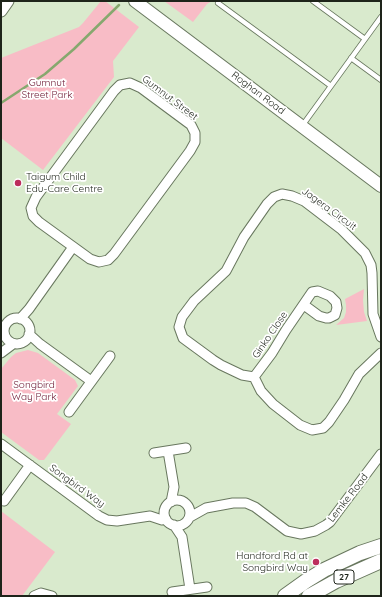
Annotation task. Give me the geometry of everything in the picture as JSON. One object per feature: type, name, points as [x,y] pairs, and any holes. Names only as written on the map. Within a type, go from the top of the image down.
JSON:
[{"type":"main road","name":"Roghan Road","points":[[135,1],[381,186]]},
{"type":"main road","name":"27","points":[[285,596],[324,570],[360,553],[381,546]]},
{"type":"main road","name":"27","points":[[309,596],[336,580],[381,561]]},
{"type":"street","points":[[1,11],[8,1]]},
{"type":"street","name":"Gumnut Street","points":[[123,84],[133,84],[141,88],[191,126],[196,133],[195,142],[190,151],[111,258],[104,262],[94,261],[73,247],[36,219],[32,212],[32,204],[117,87],[123,84]]},
{"type":"street","name":"Jagera Circuit","points":[[254,377],[242,375],[229,370],[204,354],[183,338],[179,331],[179,323],[194,301],[226,271],[247,232],[271,200],[278,195],[287,194],[304,201],[342,230],[359,245],[365,253],[372,273],[373,314],[381,337]]},
{"type":"street","points":[[1,316],[19,320],[28,325],[27,337],[19,344],[9,341],[2,327],[8,322],[19,320],[29,309],[73,247]]},
{"type":"street","name":"Ginko Close","points":[[254,377],[304,305]]},
{"type":"street","points":[[27,337],[40,344],[91,381]]},
{"type":"street","points":[[1,352],[9,341]]},
{"type":"street","points":[[254,377],[261,391],[276,406],[304,428],[315,430],[322,428],[329,422],[359,374],[381,353]]},
{"type":"street","points":[[69,412],[110,356]]},
{"type":"street","name":"Songbird Way","points":[[1,444],[99,516],[107,520],[117,521],[150,516],[168,505]]},
{"type":"street","points":[[154,453],[186,448]]},
{"type":"street","points":[[168,451],[174,487],[185,503],[190,513],[190,517]]},
{"type":"street","name":"Lemke Road","points":[[206,508],[233,503],[246,504],[255,507],[288,531],[308,533],[321,528],[330,522],[381,454]]},
{"type":"street","points":[[4,501],[30,465]]},
{"type":"street","points":[[174,487],[165,516],[166,519],[174,525],[182,537]]},
{"type":"street","points":[[168,505],[174,500],[206,508]]},
{"type":"street","points":[[190,589],[182,537],[184,524],[190,517],[206,508]]},
{"type":"street","name":"Songbird Way","points":[[150,516],[162,520],[166,519]]},
{"type":"street","points":[[174,525],[184,524]]},
{"type":"street","points":[[172,592],[207,587]]},
{"type":"street","points":[[34,596],[41,593],[52,596]]},
{"type":"lane","points":[[313,1],[365,39]]},
{"type":"lane","points":[[218,3],[331,86]]},
{"type":"lane","points":[[302,126],[381,17]]},
{"type":"lane","points":[[351,58],[381,80]]},
{"type":"green space","name":"Gumnut Street Park","points":[[101,1],[105,1],[139,27],[113,61],[114,77],[43,170],[1,138],[1,58],[79,27]]},
{"type":"green space","points":[[164,1],[212,1],[207,4],[193,22]]},
{"type":"green space","points":[[364,289],[364,312],[367,321],[336,325],[344,318],[346,312],[345,299]]},
{"type":"green space","name":"Songbird Way Park","points":[[28,350],[38,353],[75,380],[78,386],[57,414],[71,424],[44,460],[39,460],[1,432],[1,369],[16,353]]},
{"type":"green space","points":[[1,511],[55,552],[22,596],[1,596]]},
{"type":"waterway","points":[[1,103],[45,74],[74,49],[119,5]]},
{"type":"place","name":"Taigum Child Edu-Care Centre","points":[[18,183]]},
{"type":"place","name":"Handford Rd at Songbird Way","points":[[316,562]]}]
